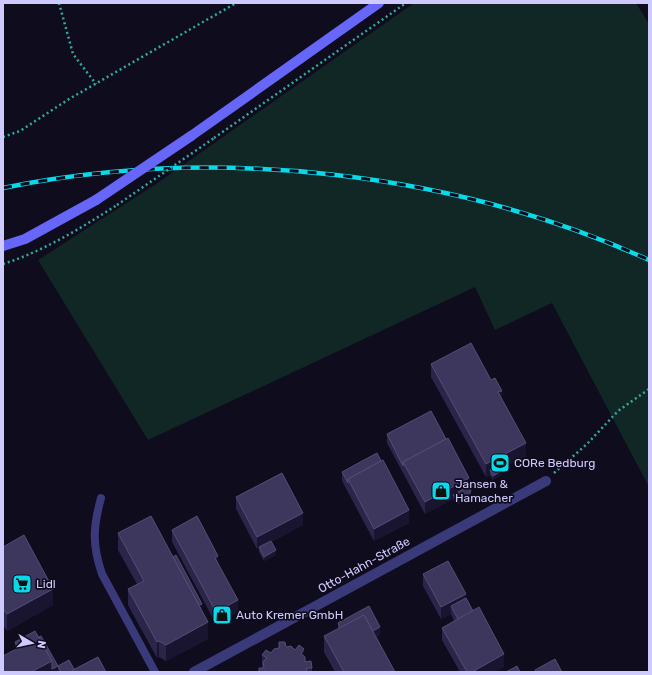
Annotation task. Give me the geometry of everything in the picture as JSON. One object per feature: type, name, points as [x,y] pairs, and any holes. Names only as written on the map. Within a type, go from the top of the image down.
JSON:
[{"type":"street","points":[[3,246],[25,238],[96,200],[191,136],[379,3]]},
{"type":"street","name":"Otto-Hahn-Straße","points":[[194,672],[546,480]]},
{"type":"lane","points":[[101,498],[95,519],[94,540],[97,558],[102,574],[155,672]]},
{"type":"path","points":[[59,3],[73,54],[96,84]]},
{"type":"path","points":[[3,137],[20,131],[96,84],[236,3]]},
{"type":"path","points":[[3,264],[25,257],[77,230],[117,205],[406,3]]},
{"type":"path","points":[[546,480],[587,444],[618,411],[649,388]]},
{"type":"green space","points":[[414,3],[636,3],[649,24],[649,487],[552,303],[495,330],[475,287],[148,440],[38,260],[156,184]]},
{"type":"building","points":[[471,343],[491,380],[495,378],[502,391],[498,392],[526,443],[486,464],[431,364]]},
{"type":"building","points":[[431,411],[446,439],[403,462],[403,466],[387,434]]},
{"type":"building","points":[[448,438],[469,478],[425,502],[403,462]]},
{"type":"building","points":[[377,453],[381,461],[348,479],[348,483],[342,472]]},
{"type":"building","points":[[383,460],[409,510],[374,529],[348,479]]},
{"type":"building","points":[[498,466],[501,471],[493,476],[490,470]]},
{"type":"building","points":[[282,473],[303,513],[257,537],[236,497]]},
{"type":"building","points":[[469,486],[471,490],[470,493],[459,500],[456,499],[453,495]]},
{"type":"building","points":[[151,516],[208,622],[166,645],[159,641],[157,642],[128,589],[144,581],[118,533]]},
{"type":"building","points":[[197,516],[218,556],[215,558],[238,600],[216,612],[172,530]]},
{"type":"building","name":"Lidl","points":[[24,535],[53,589],[7,614],[3,609],[3,547]]},
{"type":"building","points":[[271,541],[276,550],[264,557],[259,547]]},
{"type":"building","points":[[176,555],[202,604],[199,605],[173,557]]},
{"type":"building","points":[[448,561],[466,594],[441,607],[423,574]]},
{"type":"building","points":[[466,598],[473,611],[458,619],[451,606]]},
{"type":"building","points":[[369,606],[380,627],[373,631],[364,615],[340,628],[338,623]]},
{"type":"building","points":[[479,607],[504,654],[472,672],[467,672],[442,628]]},
{"type":"building","points":[[364,615],[395,672],[344,672],[324,636]]},
{"type":"building","points":[[35,631],[52,661],[31,672],[3,672],[3,656],[18,648],[15,642]]},
{"type":"building","points":[[41,636],[58,666],[52,669],[52,661],[39,637]]},
{"type":"building","points":[[279,642],[285,642],[286,647],[291,646],[295,650],[299,645],[304,649],[301,654],[305,657],[305,662],[311,661],[312,668],[306,668],[307,672],[259,672],[259,668],[264,668],[263,662],[267,658],[262,655],[266,650],[271,653],[274,649],[279,648]]},
{"type":"building","points":[[98,657],[106,672],[74,672],[73,670]]},
{"type":"building","points":[[555,659],[562,672],[536,672],[535,670]]},
{"type":"building","points":[[69,660],[74,669],[72,672],[61,672],[58,666]]},
{"type":"building","points":[[517,666],[520,672],[506,672]]},
{"type":"railway","points":[[3,188],[83,175],[165,169],[248,168],[332,174],[414,187],[495,205],[574,230],[649,260]]},
{"type":"place","name":"CORe Bedburg","points":[[500,463]]},
{"type":"place","name":"Jansen & Hamacher","points":[[441,491]]},
{"type":"place","name":"Lidl","points":[[22,584]]},
{"type":"place","name":"Auto Kremer GmbH","points":[[222,615]]}]
